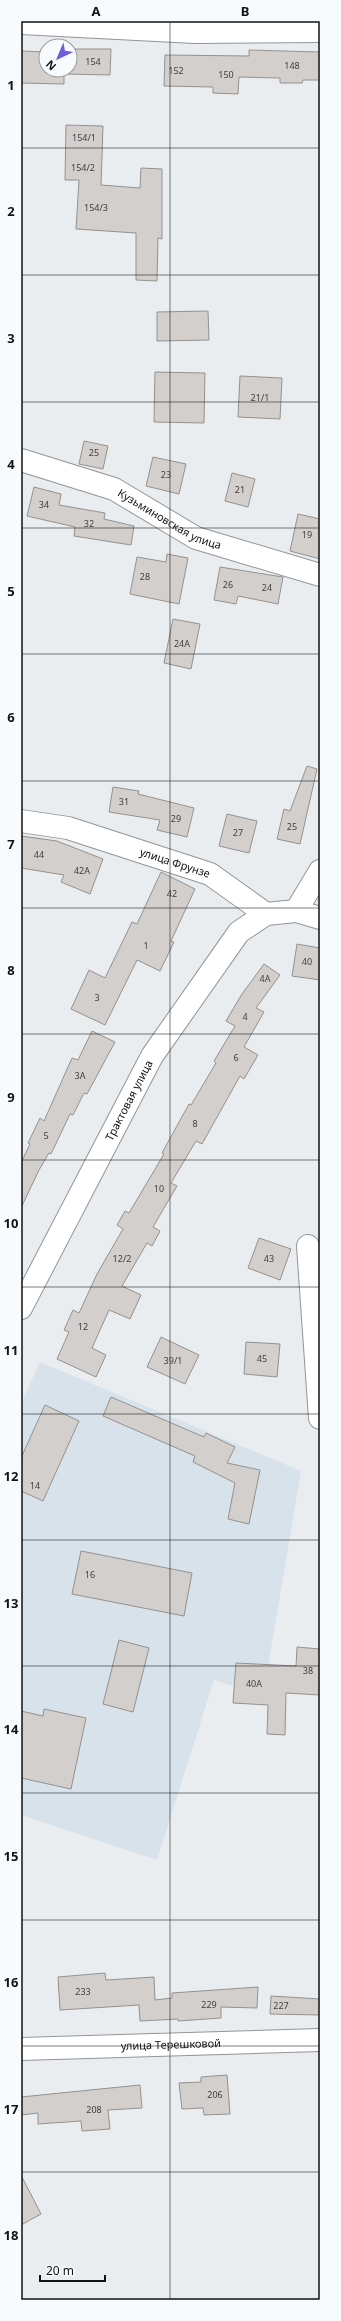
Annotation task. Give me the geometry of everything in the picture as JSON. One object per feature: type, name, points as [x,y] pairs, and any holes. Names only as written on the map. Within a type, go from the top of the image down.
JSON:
[{"type":"street","points":[[21,23],[195,32],[320,31]]},
{"type":"street","name":"Кузьминовская улица","points":[[21,460],[114,489],[196,538],[320,575]]},
{"type":"street","name":"улица Фрунзе","points":[[21,821],[68,828],[210,874],[266,914]]},
{"type":"street","points":[[296,911],[320,871]]},
{"type":"street","points":[[266,914],[296,911],[320,918]]},
{"type":"street","name":"Трактовая улица","points":[[21,1308],[152,1056],[239,932],[266,914]]},
{"type":"street","points":[[308,1246],[320,1418]]},
{"type":"street","name":"улица Терешковой","points":[[21,2049],[320,2040]]},
{"type":"shaded area","points":[[40,1362],[301,1471],[263,1696],[214,1680],[157,1860],[21,1815],[21,1404]]},
{"type":"building","points":[[78,49],[111,49],[110,75],[78,74]]},
{"type":"building","points":[[249,50],[320,52],[320,80],[303,80],[302,83],[280,83],[280,78],[239,77],[238,94],[213,93],[213,87],[164,86],[165,55],[249,56]]},
{"type":"building","points":[[21,51],[38,52],[38,78],[64,78],[64,84],[21,83]]},
{"type":"building","points":[[66,125],[103,126],[101,185],[140,188],[141,168],[162,169],[162,239],[158,238],[157,281],[136,280],[136,233],[76,229],[79,180],[65,180]]},
{"type":"building","points":[[208,311],[209,340],[157,341],[157,312]]},
{"type":"building","points":[[155,372],[205,373],[204,423],[154,422]]},
{"type":"building","points":[[240,376],[282,378],[280,419],[238,417]]},
{"type":"building","points":[[84,441],[108,446],[103,469],[79,464]]},
{"type":"building","points":[[153,457],[186,464],[179,494],[146,486]]},
{"type":"building","points":[[232,473],[255,479],[248,507],[225,501]]},
{"type":"building","points":[[34,487],[61,494],[59,505],[105,513],[104,519],[134,526],[131,545],[74,536],[75,527],[27,516]]},
{"type":"building","points":[[298,514],[320,519],[320,559],[290,551]]},
{"type":"building","points":[[167,554],[188,558],[179,604],[130,594],[137,557],[166,562]]},
{"type":"building","points":[[220,567],[283,577],[278,604],[238,596],[236,604],[214,600]]},
{"type":"building","points":[[173,619],[200,624],[191,669],[164,663]]},
{"type":"building","points":[[307,766],[317,769],[300,844],[277,839],[284,809],[290,811]]},
{"type":"building","points":[[113,787],[139,791],[138,794],[194,808],[187,837],[157,830],[160,820],[109,812]]},
{"type":"building","points":[[227,814],[257,821],[249,853],[219,846]]},
{"type":"building","points":[[21,836],[57,841],[103,859],[90,894],[61,882],[64,875],[21,868]]},
{"type":"building","points":[[161,872],[195,889],[171,941],[174,942],[160,971],[137,960],[105,1025],[71,1009],[89,970],[105,978],[132,922],[137,924]]},
{"type":"building","points":[[297,944],[320,948],[320,980],[292,976]]},
{"type":"building","points":[[264,964],[280,975],[256,1008],[264,1012],[244,1047],[258,1055],[244,1079],[240,1076],[202,1144],[196,1141],[171,1183],[177,1186],[153,1227],[160,1231],[152,1246],[147,1243],[122,1286],[141,1295],[130,1319],[109,1310],[92,1348],[106,1355],[96,1377],[57,1359],[69,1332],[64,1330],[73,1310],[79,1313],[97,1274],[123,1229],[117,1225],[125,1211],[129,1213],[164,1154],[162,1153],[189,1104],[191,1105],[216,1063],[214,1061],[235,1026],[226,1021],[242,994]]},
{"type":"building","points":[[92,1031],[115,1042],[87,1094],[84,1093],[73,1115],[70,1114],[51,1154],[49,1153],[39,1170],[21,1208],[21,1163],[30,1144],[28,1143],[40,1118],[44,1121],[72,1058],[78,1060]]},
{"type":"building","points":[[259,1238],[291,1249],[280,1280],[248,1268]]},
{"type":"building","points":[[161,1337],[199,1355],[185,1384],[147,1367]]},
{"type":"building","points":[[246,1342],[280,1344],[277,1377],[244,1374]]},
{"type":"building","points":[[111,1397],[204,1437],[206,1433],[235,1447],[227,1463],[260,1470],[249,1524],[228,1519],[235,1483],[193,1462],[195,1456],[103,1416]]},
{"type":"building","points":[[45,1405],[79,1421],[43,1501],[21,1491],[21,1458]]},
{"type":"building","points":[[81,1551],[192,1573],[184,1616],[72,1594]]},
{"type":"building","points":[[119,1640],[149,1648],[133,1712],[103,1704]]},
{"type":"building","points":[[297,1647],[320,1649],[320,1695],[286,1693],[285,1735],[267,1734],[268,1705],[233,1703],[236,1663],[296,1666]]},
{"type":"building","points":[[44,1709],[86,1718],[71,1789],[21,1778],[21,1711],[43,1716]]},
{"type":"building","points":[[105,1973],[106,1980],[154,1977],[155,2000],[172,1998],[172,1993],[258,1987],[257,2008],[221,2007],[221,2018],[178,2021],[178,2019],[140,2021],[139,2005],[60,2010],[58,1977]]},
{"type":"building","points":[[271,1996],[320,1999],[320,2015],[270,2014]]},
{"type":"building","points":[[227,2075],[230,2114],[204,2115],[203,2108],[182,2109],[179,2083],[201,2082],[201,2077]]},
{"type":"building","points":[[140,2085],[142,2108],[108,2110],[110,2129],[82,2131],[81,2121],[38,2124],[38,2113],[21,2115],[21,2097]]},
{"type":"building","points":[[21,2175],[41,2214],[21,2225]]}]
